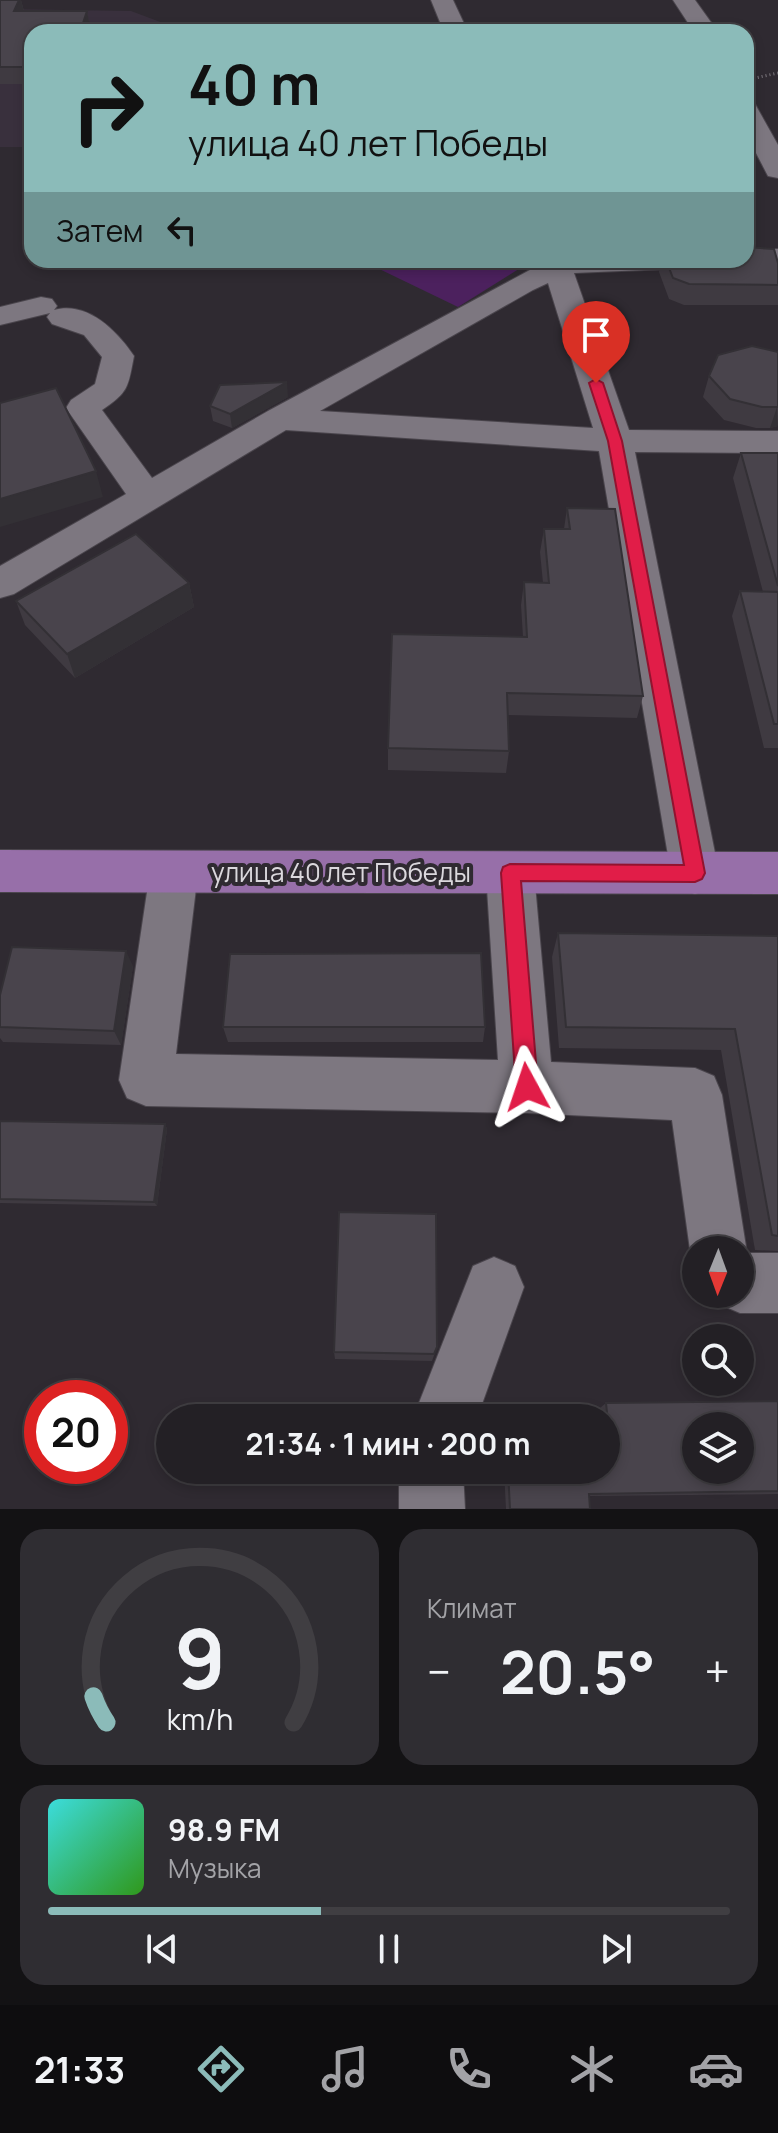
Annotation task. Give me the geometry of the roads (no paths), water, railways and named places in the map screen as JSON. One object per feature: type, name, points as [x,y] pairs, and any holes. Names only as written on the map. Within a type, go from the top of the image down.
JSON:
[{"type":"main road","name":"улица 40 лет Победы","points":[[0,871],[778,873]]},
{"type":"lane","points":[[442,0],[452,24]]},
{"type":"lane","points":[[684,0],[700,24]]},
{"type":"lane","points":[[754,124],[778,170]]},
{"type":"lane","points":[[754,258],[778,258]]},
{"type":"lane","points":[[0,584],[280,419],[550,268]]},
{"type":"lane","points":[[558,268],[615,441],[695,873]]},
{"type":"lane","points":[[0,316],[52,312],[95,328],[118,356],[111,389],[83,408],[147,497]]},
{"type":"lane","points":[[280,419],[615,441],[778,442]]},
{"type":"lane","points":[[174,872],[146,1080],[527,1087],[695,1095],[717,1236]]},
{"type":"lane","points":[[510,873],[527,1087]]},
{"type":"lane","points":[[754,1283],[778,1283]]},
{"type":"lane","points":[[450,1404],[494,1287]]},
{"type":"lane","points":[[431,1484],[432,1509]]}]
